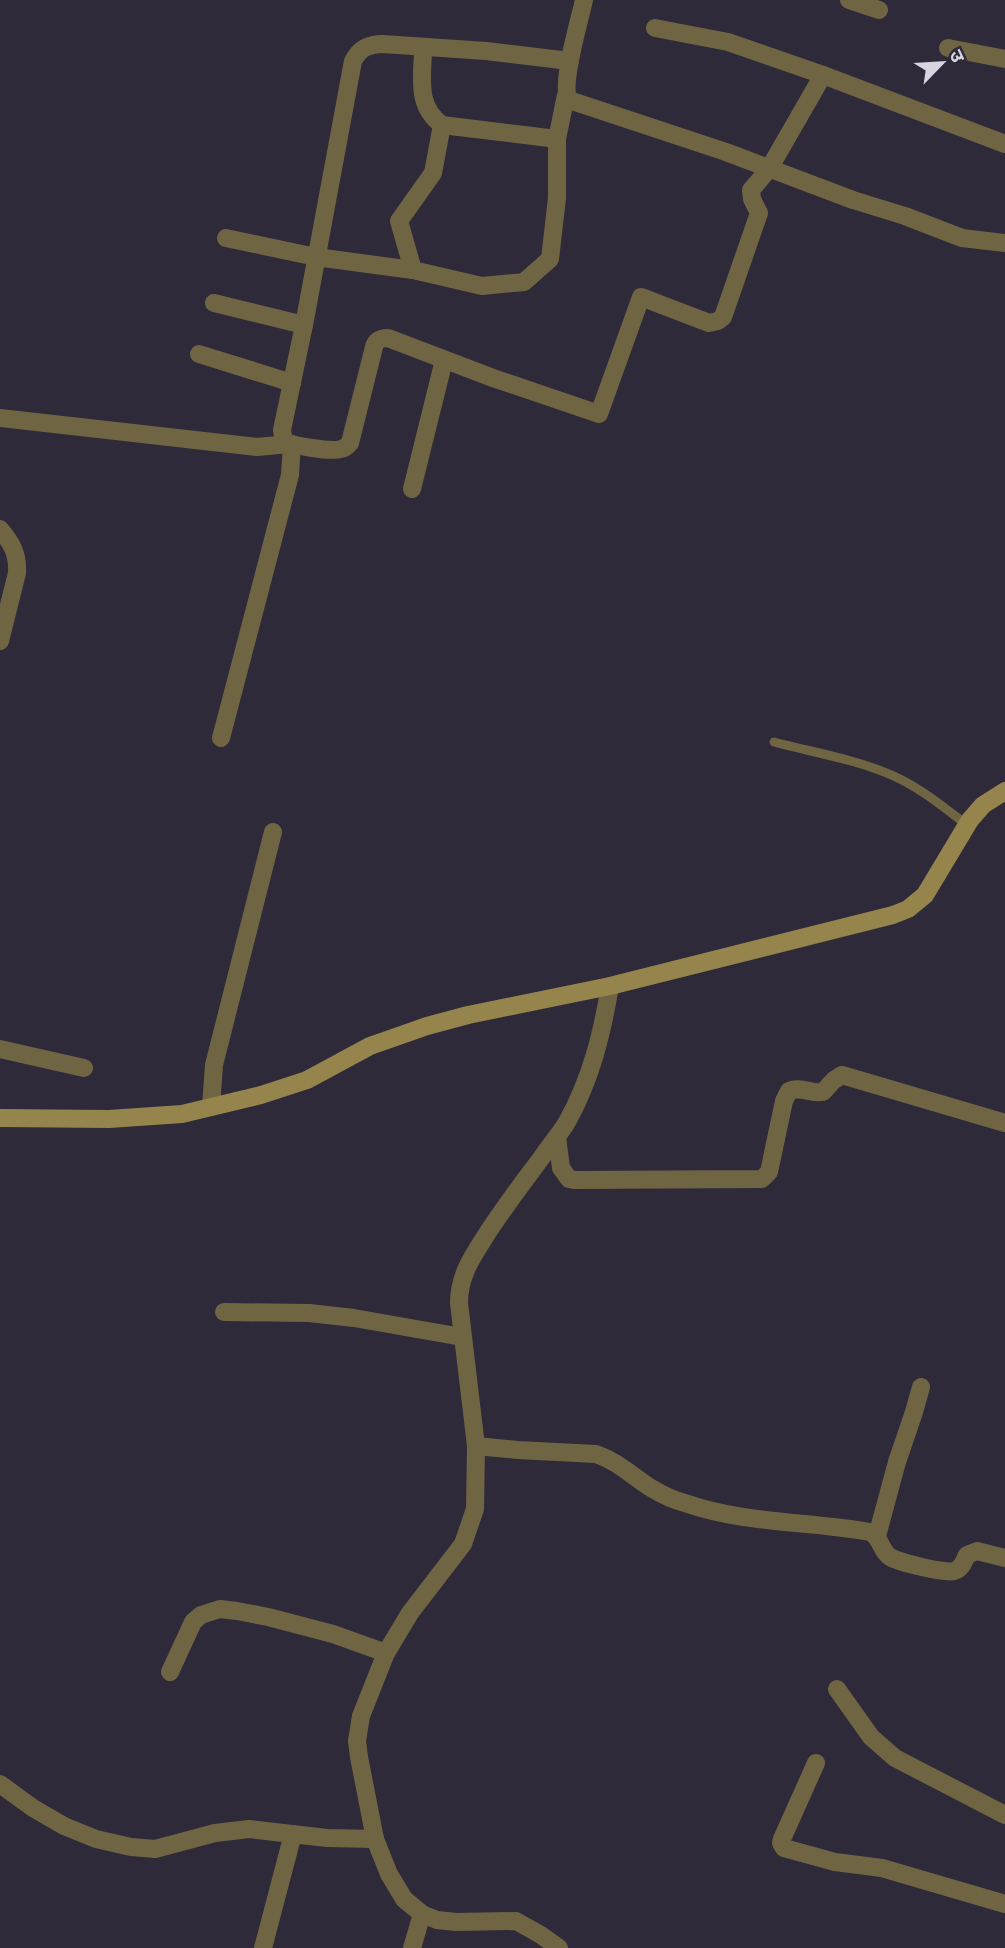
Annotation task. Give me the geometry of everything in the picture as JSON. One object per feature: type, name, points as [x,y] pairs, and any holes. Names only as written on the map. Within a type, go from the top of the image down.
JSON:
[{"type":"street","points":[[226,238],[316,257],[413,270],[482,286],[524,282],[551,259],[557,198],[557,139],[570,61],[584,0]]},
{"type":"street","points":[[849,0],[879,10]]},
{"type":"street","points":[[655,28],[728,42],[1005,144]]},
{"type":"street","points":[[220,738],[290,475],[290,444],[282,436],[282,430],[353,61],[357,53],[371,44],[486,51],[570,61]]},
{"type":"street","points":[[423,47],[423,100],[433,118],[442,125],[557,139]]},
{"type":"street","points":[[948,48],[1005,59]]},
{"type":"street","points":[[0,418],[257,447],[290,444],[340,450],[350,443],[374,347],[379,340],[388,338],[599,414],[641,296],[709,323],[723,317],[759,213],[750,195],[751,190],[769,169],[823,75]]},
{"type":"street","points":[[566,95],[571,101],[726,152],[853,200],[962,237],[1005,243]]},
{"type":"street","points":[[413,270],[399,221],[433,173],[442,125]]},
{"type":"street","points":[[214,303],[304,325]]},
{"type":"street","points":[[198,354],[292,383]]},
{"type":"street","points":[[412,489],[444,360]]},
{"type":"street","points":[[0,529],[17,553],[18,563],[0,641]]},
{"type":"street","points":[[0,1118],[109,1119],[182,1114],[261,1095],[307,1080],[370,1046],[427,1026],[610,986],[882,918],[908,909],[925,895],[967,825],[983,805],[1005,791]]},
{"type":"street","points":[[211,1107],[214,1065],[273,832]]},
{"type":"street","points":[[559,1948],[516,1921],[437,1920],[422,1914],[404,1899],[389,1874],[375,1839],[357,1741],[362,1716],[386,1653],[410,1613],[463,1544],[475,1509],[477,1446],[459,1292],[464,1271],[495,1221],[572,1113],[590,1073],[603,1031],[610,986]]},
{"type":"street","points":[[0,1049],[84,1068]]},
{"type":"street","points":[[557,1137],[561,1168],[569,1179],[762,1179],[769,1172],[786,1095],[793,1089],[823,1092],[842,1075],[1005,1123]]},
{"type":"street","points":[[225,1312],[309,1313],[387,1323],[463,1337]]},
{"type":"street","points":[[877,1535],[921,1387]]},
{"type":"street","points":[[477,1446],[596,1454],[608,1458],[653,1490],[682,1503],[766,1521],[870,1531],[877,1535],[884,1551],[893,1558],[950,1572],[961,1567],[967,1555],[972,1552],[983,1551],[1005,1558]]},
{"type":"street","points":[[170,1672],[193,1622],[209,1611],[220,1609],[258,1615],[333,1634],[386,1653]]},
{"type":"street","points":[[837,1689],[871,1737],[895,1758],[1005,1815]]},
{"type":"street","points":[[816,1763],[782,1839],[784,1847],[835,1862],[882,1868],[1005,1904]]},
{"type":"street","points":[[0,1784],[64,1826],[96,1839],[131,1847],[155,1849],[215,1833],[249,1829],[327,1838],[375,1839]]},
{"type":"street","points":[[263,1948],[293,1834]]},
{"type":"street","points":[[412,1948],[422,1914]]},
{"type":"lane","points":[[774,742],[882,771],[925,794],[967,825]]}]
